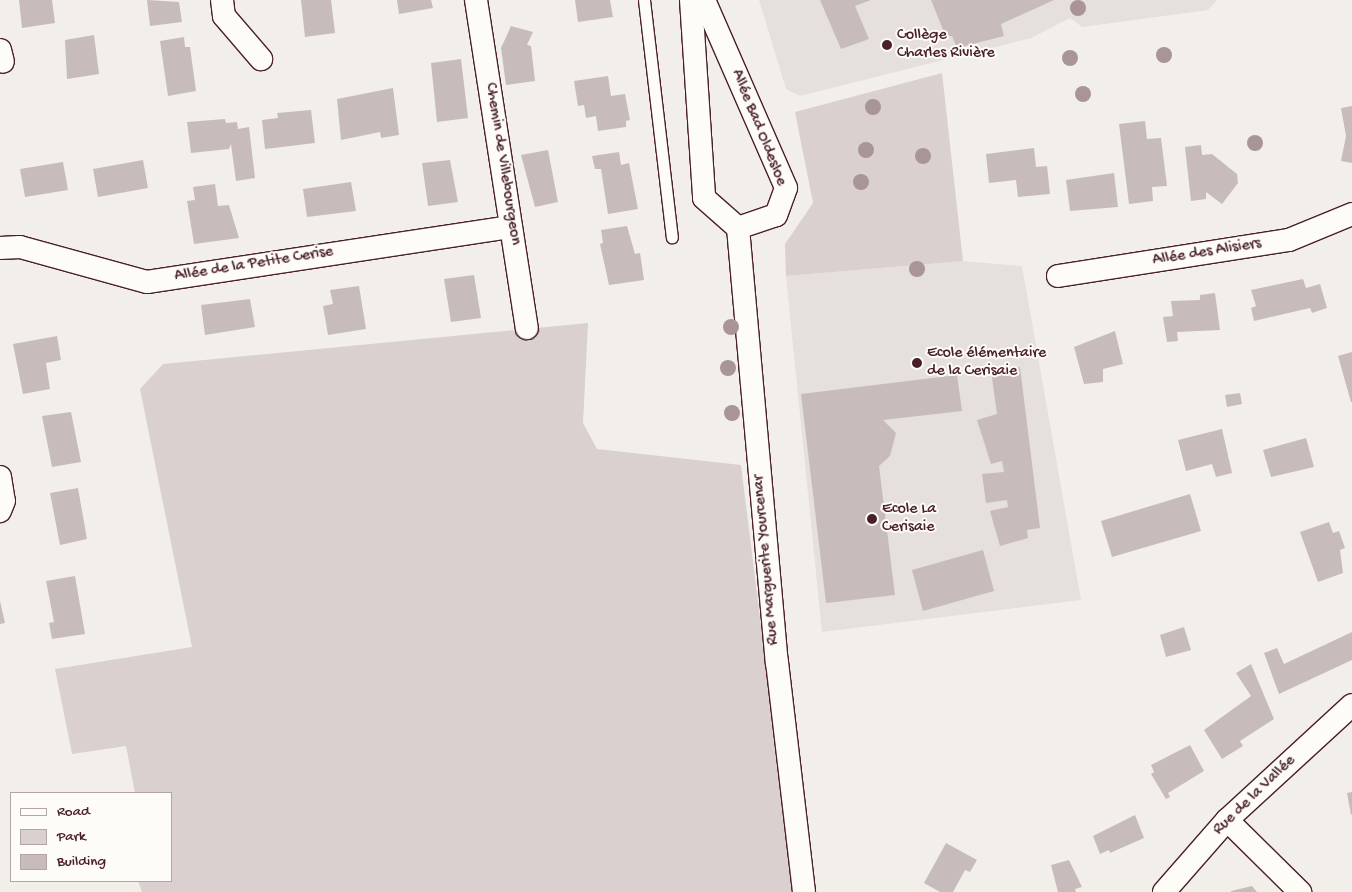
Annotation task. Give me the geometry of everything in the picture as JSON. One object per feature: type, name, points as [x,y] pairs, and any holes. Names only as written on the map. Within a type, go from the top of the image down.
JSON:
[{"type":"street","points":[[222,0],[224,16],[261,59]]},
{"type":"street","name":"Chemin de Villebourgeon","points":[[476,0],[527,328]]},
{"type":"street","points":[[691,0],[704,198],[738,228]]},
{"type":"street","name":"Allée Bad Oldesloe","points":[[704,0],[786,188],[776,215],[738,228]]},
{"type":"street","name":"Allée des Alisiers","points":[[1058,276],[1289,240],[1352,214]]},
{"type":"street","name":"Allée de la Petite Cerise","points":[[0,248],[20,247],[147,282],[511,227]]},
{"type":"street","name":"Rue Marguerite Yourcenar","points":[[738,228],[776,652],[804,892]]},
{"type":"street","points":[[0,478],[4,501],[0,511]]},
{"type":"street","name":"Rue de la Vallée","points":[[1164,892],[1227,820],[1352,705]]},
{"type":"street","points":[[1227,820],[1300,892]]},
{"type":"lane","points":[[644,0],[672,237]]},
{"type":"shaded area","name":"Collège Charles Rivière","points":[[759,0],[1217,0],[1208,10],[1082,27],[1070,18],[1031,38],[800,96],[786,89]]},
{"type":"shaded area","name":"Ecole élémentaire de la Cerisaie","points":[[963,261],[1022,266],[1081,600],[822,632],[786,276]]},
{"type":"green space","points":[[942,73],[963,261],[786,276],[785,244],[813,203],[795,112]]},
{"type":"green space","points":[[588,323],[583,423],[597,449],[741,465],[794,892],[142,892],[138,882],[172,882],[172,792],[135,792],[126,746],[72,754],[55,669],[192,647],[140,389],[163,364]]},
{"type":"building","points":[[19,0],[52,0],[55,23],[22,28]]},
{"type":"building","points":[[147,0],[179,2],[182,22],[150,26]]},
{"type":"building","points":[[301,0],[331,0],[335,33],[305,37]]},
{"type":"building","points":[[397,0],[431,0],[433,8],[399,14]]},
{"type":"building","points":[[575,0],[610,0],[613,17],[578,22]]},
{"type":"building","name":"Collège Charles Rivière","points":[[820,0],[871,0],[855,6],[869,39],[841,49]]},
{"type":"building","name":"Collège Charles Rivière","points":[[931,0],[1054,0],[1001,24],[1004,36],[957,48],[952,36],[946,37]]},
{"type":"building","points":[[511,26],[533,32],[527,45],[531,46],[535,81],[506,85],[501,48]]},
{"type":"building","points":[[94,35],[99,74],[67,79],[65,40]]},
{"type":"building","points":[[184,37],[185,47],[190,47],[196,91],[168,96],[160,41]]},
{"type":"building","points":[[461,59],[468,118],[437,122],[431,63]]},
{"type":"building","points":[[608,76],[611,96],[625,94],[630,120],[626,121],[626,127],[598,131],[596,116],[586,118],[584,105],[578,106],[574,81]]},
{"type":"building","points":[[393,88],[399,135],[381,138],[380,132],[341,140],[337,99]]},
{"type":"building","points":[[1352,106],[1352,163],[1341,161],[1346,136],[1341,108]]},
{"type":"building","points":[[311,110],[315,143],[265,149],[262,120],[278,118],[277,113]]},
{"type":"building","points":[[225,119],[226,123],[237,122],[238,129],[249,127],[255,178],[236,181],[231,144],[229,149],[191,153],[187,122]]},
{"type":"building","points":[[1145,121],[1147,139],[1161,138],[1167,186],[1152,187],[1153,201],[1129,204],[1119,124]]},
{"type":"building","points":[[1201,145],[1202,155],[1212,154],[1237,174],[1238,183],[1222,204],[1206,192],[1206,199],[1191,201],[1185,147]]},
{"type":"building","points":[[1034,148],[1036,167],[1047,166],[1050,194],[1018,197],[1016,180],[989,183],[986,154]]},
{"type":"building","points":[[548,150],[558,202],[535,207],[521,155]]},
{"type":"building","points":[[619,152],[621,165],[629,163],[638,209],[608,214],[601,169],[595,169],[592,156]]},
{"type":"building","points":[[143,160],[148,188],[98,197],[93,169]]},
{"type":"building","points":[[450,160],[458,202],[428,206],[422,163]]},
{"type":"building","points":[[63,162],[68,190],[25,197],[20,169]]},
{"type":"building","points":[[1114,173],[1118,207],[1070,211],[1066,180]]},
{"type":"building","points":[[351,182],[356,211],[307,217],[303,189]]},
{"type":"building","points":[[215,184],[218,206],[229,205],[239,238],[194,244],[187,201],[195,200],[193,187]]},
{"type":"building","points":[[627,226],[635,254],[640,253],[644,280],[609,285],[600,244],[603,243],[601,230]]},
{"type":"building","points":[[474,275],[481,318],[451,322],[444,279]]},
{"type":"building","points":[[1303,279],[1306,288],[1320,284],[1327,308],[1312,313],[1310,308],[1254,321],[1251,308],[1256,306],[1251,290]]},
{"type":"building","points":[[359,286],[366,329],[328,335],[323,306],[333,304],[330,290]]},
{"type":"building","points":[[1215,293],[1220,330],[1177,332],[1178,341],[1167,342],[1163,317],[1173,316],[1171,301],[1200,300],[1200,295]]},
{"type":"building","points":[[250,299],[255,327],[205,335],[201,305]]},
{"type":"building","points":[[1115,331],[1123,364],[1103,369],[1103,382],[1084,384],[1074,347]]},
{"type":"building","points":[[57,336],[61,360],[46,363],[50,389],[23,394],[13,344]]},
{"type":"building","points":[[1352,352],[1352,402],[1351,402],[1338,356]]},
{"type":"building","points":[[1020,367],[1040,528],[1027,530],[1028,538],[1000,546],[990,511],[1008,507],[1007,500],[986,503],[982,474],[1004,472],[1002,461],[991,464],[977,420],[997,414],[991,370]]},
{"type":"building","points":[[957,375],[962,411],[883,420],[896,433],[890,456],[879,466],[895,595],[826,603],[801,394]]},
{"type":"building","points":[[1240,393],[1242,404],[1227,407],[1225,395]]},
{"type":"building","points":[[71,412],[81,462],[52,467],[42,416]]},
{"type":"building","points":[[1222,429],[1232,473],[1216,477],[1212,464],[1186,471],[1178,440]]},
{"type":"building","points":[[1306,438],[1314,467],[1271,477],[1263,450]]},
{"type":"building","points":[[78,488],[87,539],[60,545],[50,493]]},
{"type":"building","points":[[1190,494],[1201,531],[1112,557],[1101,521]]},
{"type":"building","points":[[1329,522],[1333,533],[1339,531],[1345,548],[1340,550],[1343,573],[1318,582],[1300,532]]},
{"type":"building","points":[[983,550],[994,591],[923,611],[912,570]]},
{"type":"building","points":[[75,576],[85,634],[52,639],[49,623],[54,622],[46,581]]},
{"type":"building","points":[[0,601],[5,623],[0,624]]},
{"type":"building","points":[[1184,627],[1191,650],[1166,657],[1160,635]]},
{"type":"building","points":[[1352,632],[1352,660],[1279,694],[1264,653],[1277,648],[1284,664]]},
{"type":"building","points":[[1251,664],[1274,719],[1240,741],[1243,746],[1222,759],[1204,730],[1251,696],[1236,673]]},
{"type":"building","points":[[1190,745],[1204,771],[1168,793],[1170,797],[1166,799],[1151,774],[1154,772],[1151,765]]},
{"type":"building","points":[[1352,792],[1352,814],[1351,815],[1347,793]]},
{"type":"building","points":[[1135,815],[1144,838],[1110,853],[1109,850],[1100,854],[1093,836]]},
{"type":"building","points":[[946,843],[977,860],[970,872],[965,870],[953,892],[940,892],[924,883]]},
{"type":"building","points":[[1069,860],[1082,887],[1075,889],[1076,892],[1058,892],[1051,865]]},
{"type":"building","points":[[1252,886],[1257,892],[1231,892],[1231,891]]},
{"type":"place","name":"Collège Charles Rivière","points":[[887,45]]},
{"type":"place","name":"Ecole élémentaire de la Cerisaie","points":[[917,363]]},
{"type":"place","name":"Ecole La Cerisaie","points":[[872,519]]}]
